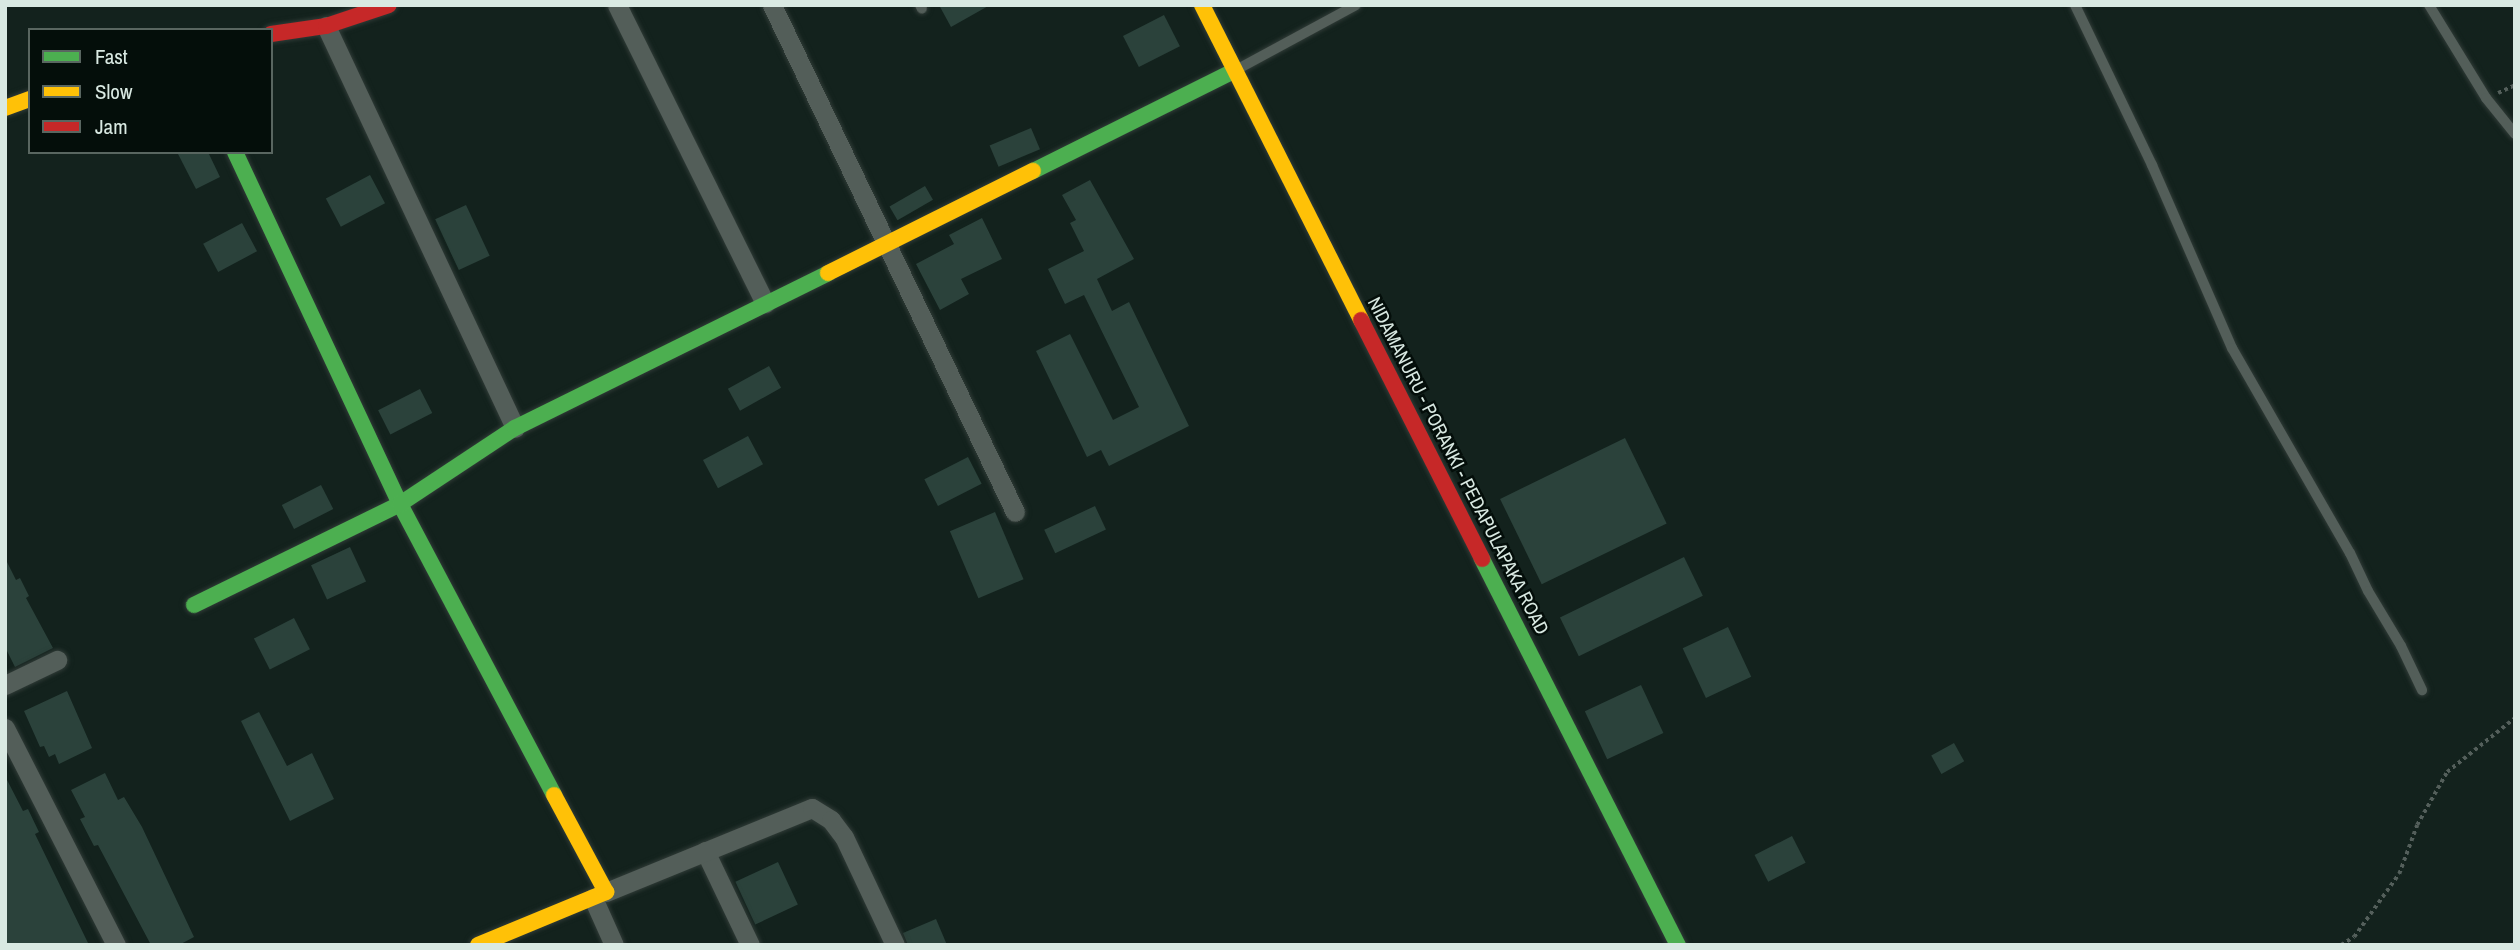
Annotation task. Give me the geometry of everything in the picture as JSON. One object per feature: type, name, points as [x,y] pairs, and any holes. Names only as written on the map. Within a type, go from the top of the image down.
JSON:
[{"type":"street","points":[[273,34],[326,26],[389,5]]},
{"type":"street","points":[[617,5],[765,303]]},
{"type":"street","points":[[772,5],[1015,512]]},
{"type":"street","name":"NIDAMANURU - PORANKI - PEDAPULAPAKA ROAD","points":[[1202,5],[1678,945]]},
{"type":"street","points":[[326,26],[515,428]]},
{"type":"street","points":[[194,605],[400,504],[515,428],[1234,71]]},
{"type":"street","points":[[5,108],[28,100]]},
{"type":"street","points":[[236,154],[400,504],[600,895],[614,945]]},
{"type":"street","points":[[5,685],[57,660]]},
{"type":"street","points":[[5,728],[117,945]]},
{"type":"street","points":[[478,945],[812,808],[831,820],[844,837],[895,945]]},
{"type":"street","points":[[705,851],[750,945]]},
{"type":"lane","points":[[1234,71],[1356,5]]},
{"type":"lane","points":[[2075,5],[2151,165],[2232,348],[2391,628],[2421,690]]},
{"type":"lane","points":[[2430,5],[2486,98],[2515,134]]},
{"type":"path","points":[[2341,945],[2354,937],[2399,874],[2417,825],[2447,772],[2515,718]]},
{"type":"building","points":[[939,5],[990,5],[951,27]]},
{"type":"building","points":[[1164,15],[1180,46],[1139,67],[1123,36]]},
{"type":"building","points":[[1031,128],[1040,149],[999,167],[990,146]]},
{"type":"building","points":[[178,154],[209,154],[220,177],[196,189]]},
{"type":"building","points":[[370,175],[385,203],[341,227],[326,198]]},
{"type":"building","points":[[1090,180],[1134,259],[1097,279],[1112,311],[1129,302],[1189,426],[1109,466],[1101,450],[1087,457],[1036,351],[1070,334],[1113,420],[1139,407],[1084,295],[1065,304],[1048,269],[1084,251],[1070,223],[1076,220],[1062,195]]},
{"type":"building","points":[[925,186],[933,200],[897,220],[889,206]]},
{"type":"building","points":[[466,205],[490,256],[459,270],[435,219]]},
{"type":"building","points":[[982,218],[1002,259],[961,279],[969,294],[940,310],[916,264],[954,244],[949,235]]},
{"type":"building","points":[[242,223],[257,251],[218,272],[203,244]]},
{"type":"building","points":[[769,366],[781,388],[740,411],[728,389]]},
{"type":"building","points":[[420,389],[432,413],[390,434],[378,410]]},
{"type":"building","points":[[748,436],[763,464],[718,488],[703,460]]},
{"type":"building","points":[[1625,438],[1667,523],[1542,584],[1500,499]]},
{"type":"building","points":[[968,457],[982,484],[938,506],[924,479]]},
{"type":"building","points":[[321,485],[333,509],[294,529],[282,505]]},
{"type":"building","points":[[1095,506],[1106,530],[1055,553],[1044,530]]},
{"type":"building","points":[[995,512],[1024,579],[978,598],[950,531]]},
{"type":"building","points":[[350,547],[366,581],[327,600],[311,565]]},
{"type":"building","points":[[1684,557],[1703,596],[1579,656],[1560,617]]},
{"type":"building","points":[[5,558],[16,580],[20,578],[29,596],[26,598],[53,648],[15,667],[5,647]]},
{"type":"building","points":[[294,618],[310,649],[270,670],[254,638]]},
{"type":"building","points":[[1728,627],[1751,677],[1706,698],[1683,648]]},
{"type":"building","points":[[1641,685],[1663,733],[1607,759],[1585,711]]},
{"type":"building","points":[[67,691],[92,748],[59,764],[55,754],[49,757],[44,746],[40,747],[24,711]]},
{"type":"building","points":[[259,712],[287,766],[312,753],[334,799],[290,821],[241,721]]},
{"type":"building","points":[[1954,743],[1964,761],[1941,774],[1931,756]]},
{"type":"building","points":[[105,773],[118,800],[124,797],[142,827],[194,937],[179,945],[151,945],[98,845],[94,846],[80,819],[85,817],[71,790]]},
{"type":"building","points":[[5,776],[23,811],[28,809],[39,832],[35,834],[89,945],[5,945]]},
{"type":"building","points":[[1792,836],[1806,863],[1768,882],[1755,855]]},
{"type":"building","points":[[778,862],[798,905],[755,924],[735,882]]},
{"type":"building","points":[[936,919],[947,945],[908,945],[903,933]]},
{"type":"traffic: fast","points":[[1033,171],[1234,71]]},
{"type":"traffic: fast","points":[[236,154],[400,504],[554,795]]},
{"type":"traffic: fast","points":[[194,605],[400,504],[515,428],[828,273]]},
{"type":"traffic: fast","points":[[1482,559],[1678,945]]},
{"type":"traffic: slow","points":[[1202,5],[1361,320]]},
{"type":"traffic: slow","points":[[5,108],[28,100]]},
{"type":"traffic: slow","points":[[828,273],[1033,171]]},
{"type":"traffic: slow","points":[[478,945],[606,892],[554,795]]},
{"type":"traffic: jam","points":[[273,34],[326,26],[389,5]]},
{"type":"traffic: jam","points":[[1361,320],[1482,559]]}]
